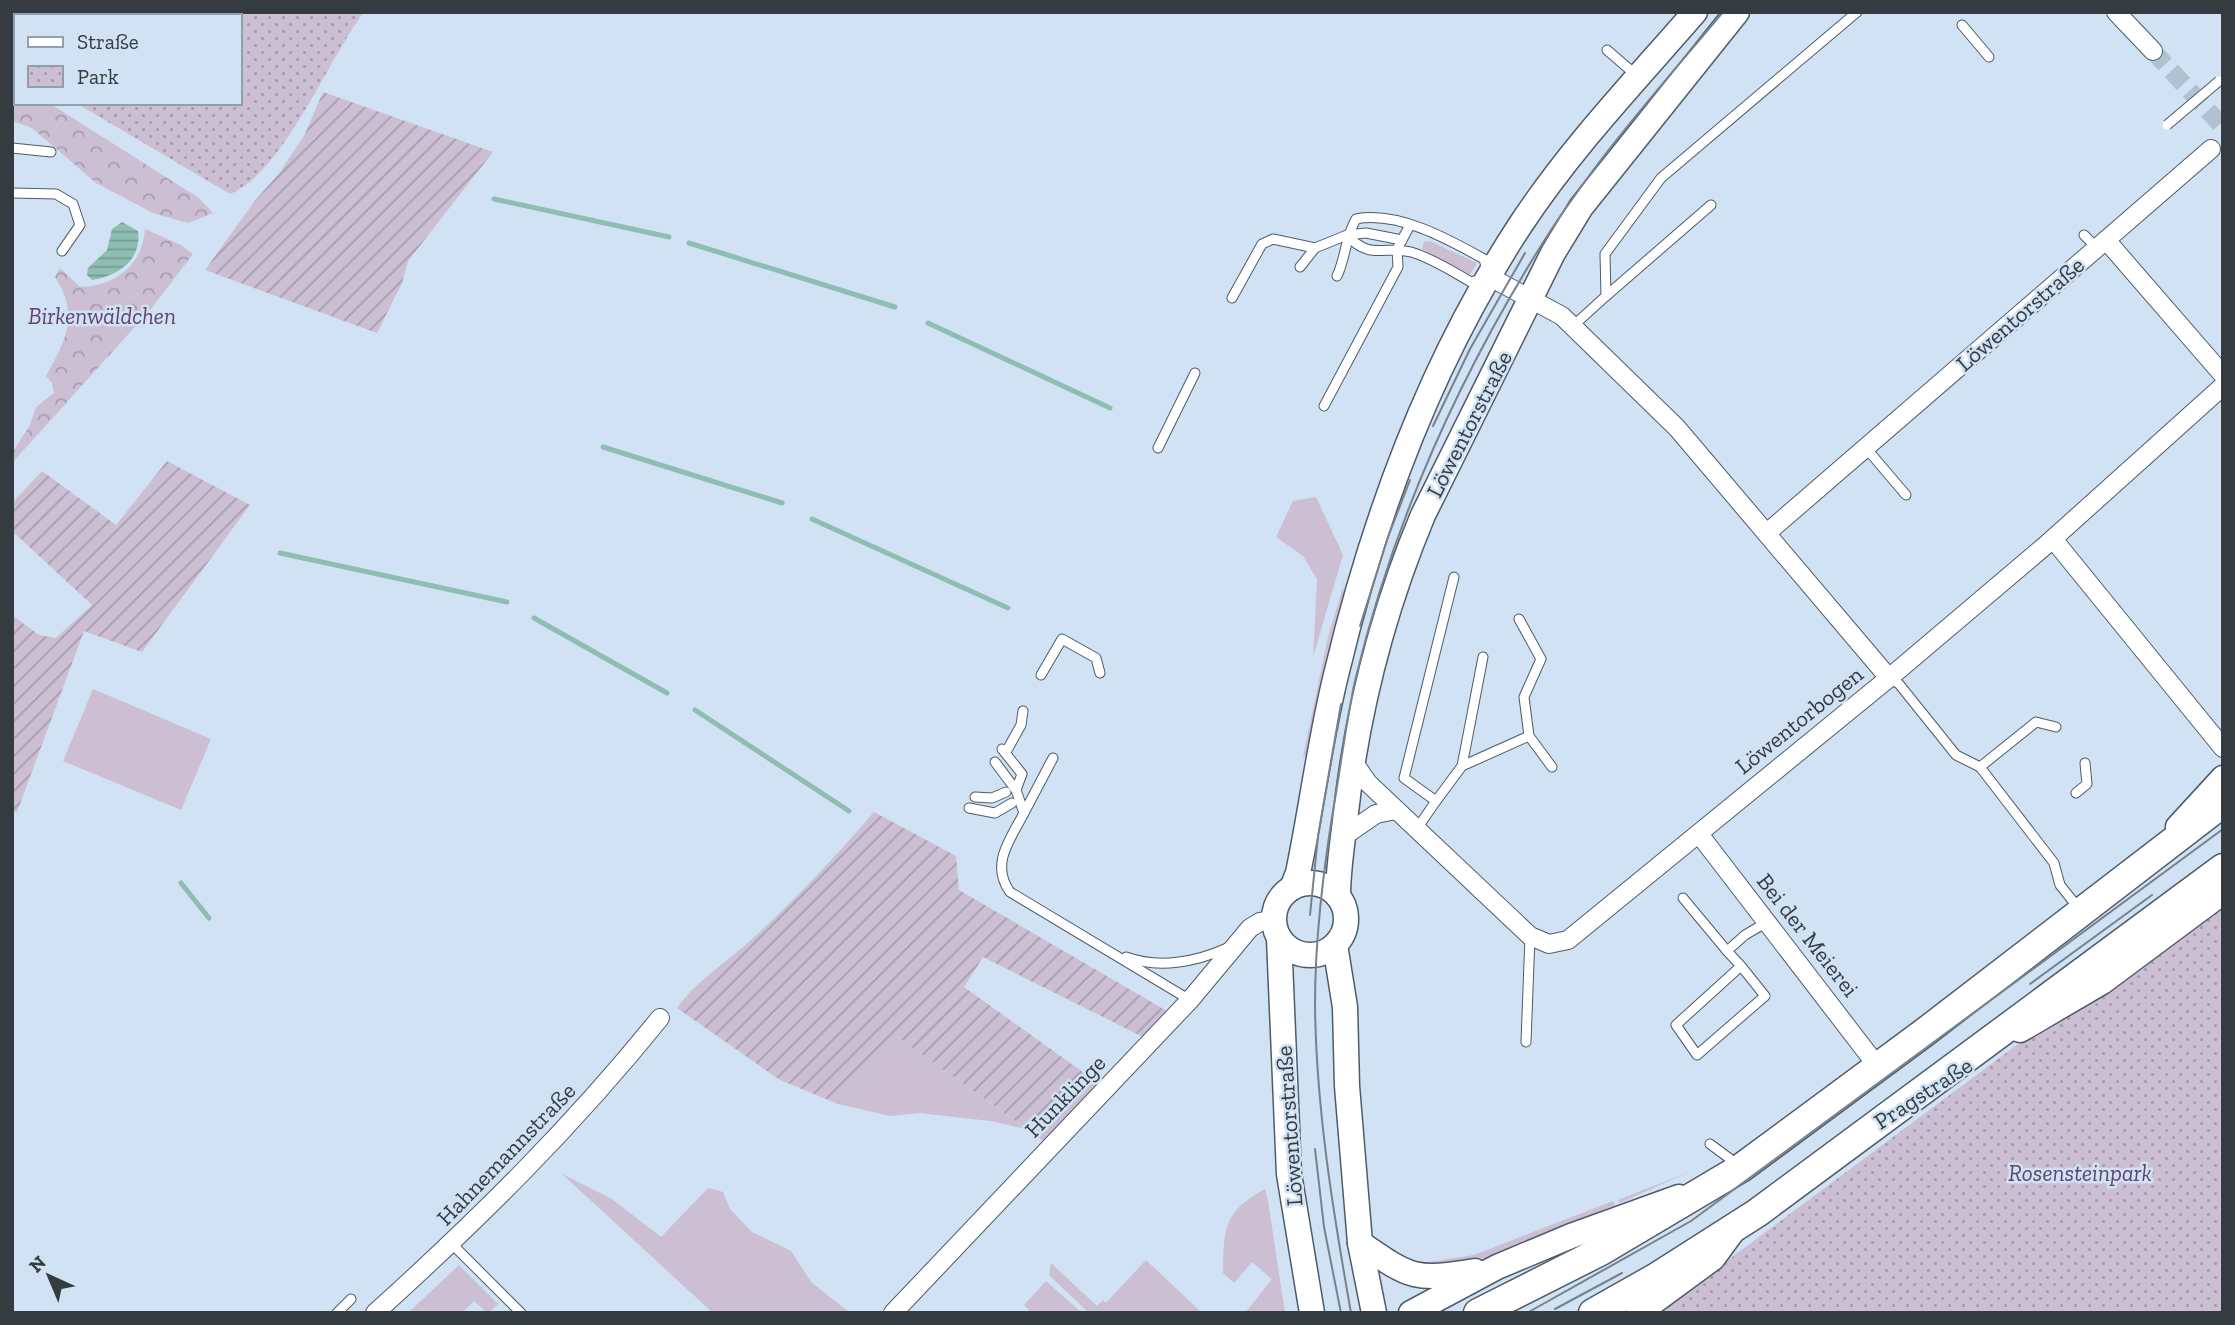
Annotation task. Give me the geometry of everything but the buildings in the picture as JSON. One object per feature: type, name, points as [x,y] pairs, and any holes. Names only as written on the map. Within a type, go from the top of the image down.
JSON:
[{"type":"main road","name":"Löwentorstraße","points":[[1312,1313],[1289,1174],[1275,907],[1292,887],[1298,873],[1336,673],[1366,562],[1453,342],[1521,224],[1602,116],[1695,12]]},
{"type":"main road","name":"Löwentorstraße","points":[[1374,1313],[1360,1242],[1348,1100],[1345,1007],[1337,975],[1335,945],[1346,922],[1345,908],[1338,896],[1352,760],[1368,681],[1406,553],[1553,253],[1581,207],[1737,12]]},
{"type":"main road","name":"Pragstraße","points":[[1478,1313],[1601,1251],[1741,1168],[2143,864],[2223,778]]},
{"type":"main road","points":[[2143,864],[2223,803]]},
{"type":"main road","points":[[1915,1094],[2223,868]]},
{"type":"main road","points":[[1292,887],[1312,883],[1323,885],[1338,896]]},
{"type":"main road","name":"Pragstraße","points":[[1638,1313],[1713,1258],[1739,1226],[1915,1094],[2102,982],[2223,892]]},
{"type":"main road","points":[[1276,929],[1291,950],[1307,955],[1317,954],[1335,945]]},
{"type":"main road","name":"Pragstraße","points":[[1411,1313],[1497,1268],[1584,1231],[1713,1186]]},
{"type":"main road","points":[[1593,1313],[1739,1226]]},
{"type":"main road","points":[[1360,1242],[1404,1271],[1427,1278],[1497,1268]]},
{"type":"street","points":[[2119,13],[2153,51]]},
{"type":"street","points":[[2095,241],[2211,149]]},
{"type":"street","name":"Löwentorstraße","points":[[1768,532],[1866,448],[2095,241],[2223,375]]},
{"type":"street","name":"Löwentorbogen","points":[[1490,277],[1532,299],[1573,326],[1677,428],[1768,532],[1889,678],[1568,940],[1549,944],[1530,936]]},
{"type":"street","points":[[1889,678],[2053,539],[2223,386]]},
{"type":"street","points":[[2053,539],[2223,748]]},
{"type":"street","points":[[1352,760],[1364,779],[1530,936]]},
{"type":"street","points":[[1344,836],[1376,814],[1396,810]]},
{"type":"street","name":"Bei der Meierei","points":[[1699,834],[1878,1067]]},
{"type":"street","name":"Hunklinge","points":[[893,1313],[1190,1000],[1237,943],[1260,922],[1276,929]]},
{"type":"street","name":"Hahnemannstraße","points":[[375,1313],[452,1244],[597,1096],[660,1018]]},
{"type":"lane","points":[[1606,296],[1605,254],[1661,178],[1857,12]]},
{"type":"lane","points":[[1962,25],[1989,57]]},
{"type":"lane","points":[[1606,50],[1636,75]]},
{"type":"lane","points":[[2167,125],[2221,80]]},
{"type":"lane","points":[[12,148],[51,152]]},
{"type":"lane","points":[[12,193],[55,194],[73,204],[79,225],[62,251]]},
{"type":"lane","points":[[1573,326],[1711,205]]},
{"type":"lane","points":[[1300,267],[1315,248],[1347,235],[1382,234],[1471,282],[1490,277],[1484,259],[1432,230],[1381,217],[1356,219],[1347,235],[1343,262],[1337,276]]},
{"type":"lane","points":[[1324,406],[1398,267],[1400,244],[1409,226]]},
{"type":"lane","points":[[1347,235],[1357,247],[1388,253],[1400,244]]},
{"type":"lane","points":[[1232,298],[1262,244],[1273,239],[1315,248]]},
{"type":"lane","points":[[1158,448],[1195,373]]},
{"type":"lane","points":[[1866,448],[1906,495]]},
{"type":"lane","points":[[1436,801],[1404,778],[1454,577]]},
{"type":"lane","points":[[1519,619],[1541,659],[1524,696],[1529,736],[1552,767]]},
{"type":"lane","points":[[1041,675],[1062,636],[1096,658],[1100,674]]},
{"type":"lane","points":[[1416,830],[1462,766],[1483,657]]},
{"type":"lane","points":[[1889,678],[1899,684],[1956,755],[1980,767],[2033,827],[2054,863],[2060,885],[2081,912]]},
{"type":"lane","points":[[975,797],[992,799],[1011,791],[1022,774],[1004,751],[1021,725],[1023,711]]},
{"type":"lane","points":[[1980,767],[2036,722],[2056,727]]},
{"type":"lane","points":[[1462,766],[1529,736]]},
{"type":"lane","points":[[1053,758],[1001,856],[1001,877],[1005,885],[1017,899],[1114,953],[1190,1000]]},
{"type":"lane","points":[[995,762],[1024,813]]},
{"type":"lane","points":[[2076,793],[2087,784],[2085,763]]},
{"type":"lane","points":[[969,808],[995,813],[1012,803]]},
{"type":"lane","points":[[1684,898],[1765,996],[1697,1055],[1676,1025],[1741,967]]},
{"type":"lane","points":[[1727,951],[1767,922]]},
{"type":"lane","points":[[1526,1042],[1530,936]]},
{"type":"lane","points":[[1114,953],[1160,964],[1207,955],[1237,943]]},
{"type":"lane","points":[[1710,1144],[1741,1168]]},
{"type":"lane","points":[[452,1244],[522,1313]]},
{"type":"lane","points":[[337,1313],[351,1299]]},
{"type":"green space","points":[[364,12],[286,140],[249,182],[230,194],[79,105],[242,105],[242,14],[68,14]]},
{"type":"green space","points":[[14,64],[14,105],[52,105],[199,198],[213,213],[188,223],[153,213],[96,183],[32,128],[12,121]]},
{"type":"green space","points":[[323,92],[493,152],[408,261],[402,283],[377,333],[205,270],[254,202],[280,172],[305,134]]},
{"type":"green space","name":"Birkenwäldchen","points":[[145,229],[181,245],[193,254],[151,309],[12,463],[12,453],[30,425],[36,407],[54,393],[52,383],[46,376],[64,339],[68,316],[63,291],[55,277],[60,268],[80,287],[105,283],[133,263],[143,242]]},
{"type":"green space","points":[[1430,241],[1477,263],[1469,276],[1422,249],[1424,242]]},
{"type":"green space","points":[[167,461],[250,505],[142,652],[84,631],[17,812],[12,812],[12,615],[39,635],[56,638],[92,605],[12,531],[12,503],[42,471],[116,525]]},
{"type":"green space","points":[[1316,497],[1343,555],[1313,657],[1317,579],[1303,556],[1276,537],[1293,501]]},
{"type":"green space","points":[[1343,587],[1346,604],[1311,752],[1303,757],[1328,637]]},
{"type":"green space","points":[[93,689],[211,739],[181,810],[63,761]]},
{"type":"green space","points":[[874,812],[956,856],[959,890],[1167,1011],[1143,1037],[983,957],[964,987],[1101,1085],[1046,1143],[896,1036],[838,1104],[780,1080],[677,1008],[702,980],[784,909]]},
{"type":"green space","name":"Rosensteinpark","points":[[2223,906],[2223,1313],[1657,1313],[2018,1044],[2104,996]]},
{"type":"green space","points":[[896,1036],[1026,1129],[990,1121],[919,1113],[890,1116],[838,1104]]},
{"type":"green space","points":[[1689,1172],[1620,1203],[1618,1200]]},
{"type":"green space","points":[[562,1174],[612,1199],[661,1237],[708,1188],[723,1192],[730,1209],[752,1232],[791,1251],[811,1282],[850,1313],[713,1313]]},
{"type":"green space","points":[[1265,1189],[1285,1313],[1245,1313],[1272,1279],[1252,1262],[1234,1283],[1223,1273],[1224,1245],[1234,1214],[1251,1197]]},
{"type":"green space","points":[[1613,1201],[1615,1205],[1486,1258],[1452,1266],[1415,1264],[1474,1255]]},
{"type":"green space","points":[[1146,1260],[1202,1313],[1089,1313],[1049,1275],[1051,1263],[1097,1306],[1103,1300],[1106,1303]]},
{"type":"green space","points":[[459,1265],[498,1304],[488,1313],[474,1301],[462,1313],[408,1313]]},
{"type":"green space","points":[[1046,1281],[1082,1313],[1032,1313],[1024,1305]]},
{"type":"shaded area","points":[[122,222],[138,231],[136,250],[132,258],[111,275],[92,280],[87,275],[88,268],[107,250],[112,229]]},
{"type":"waterway","points":[[494,199],[669,237]]},
{"type":"waterway","points":[[689,243],[895,307]]},
{"type":"waterway","points":[[928,323],[1110,408]]},
{"type":"waterway","points":[[603,447],[782,503]]},
{"type":"waterway","points":[[812,519],[1008,608]]},
{"type":"waterway","points":[[280,553],[507,602]]},
{"type":"waterway","points":[[534,618],[667,693]]},
{"type":"waterway","points":[[695,710],[849,811]]},
{"type":"waterway","points":[[181,883],[209,918]]},
{"type":"tunnel","points":[[2153,51],[2223,127]]},
{"type":"tram line","points":[[1351,1313],[1322,1121],[1316,1043],[1315,977],[1321,898],[1332,819],[1352,695],[1370,623],[1388,566],[1432,454],[1457,399],[1513,292],[1585,181],[1723,12]]},
{"type":"tram line","points":[[1433,426],[1470,349],[1525,253]]},
{"type":"tram line","points":[[1360,626],[1388,537],[1410,480]]},
{"type":"tram line","points":[[1310,915],[1318,836],[1341,704]]},
{"type":"tram line","points":[[1527,1313],[1691,1221],[2223,829]]},
{"type":"tram line","points":[[2030,984],[2152,895]]},
{"type":"tram line","points":[[1315,1149],[1324,1227],[1341,1313]]},
{"type":"tram line","points":[[1555,1309],[1622,1273]]}]
